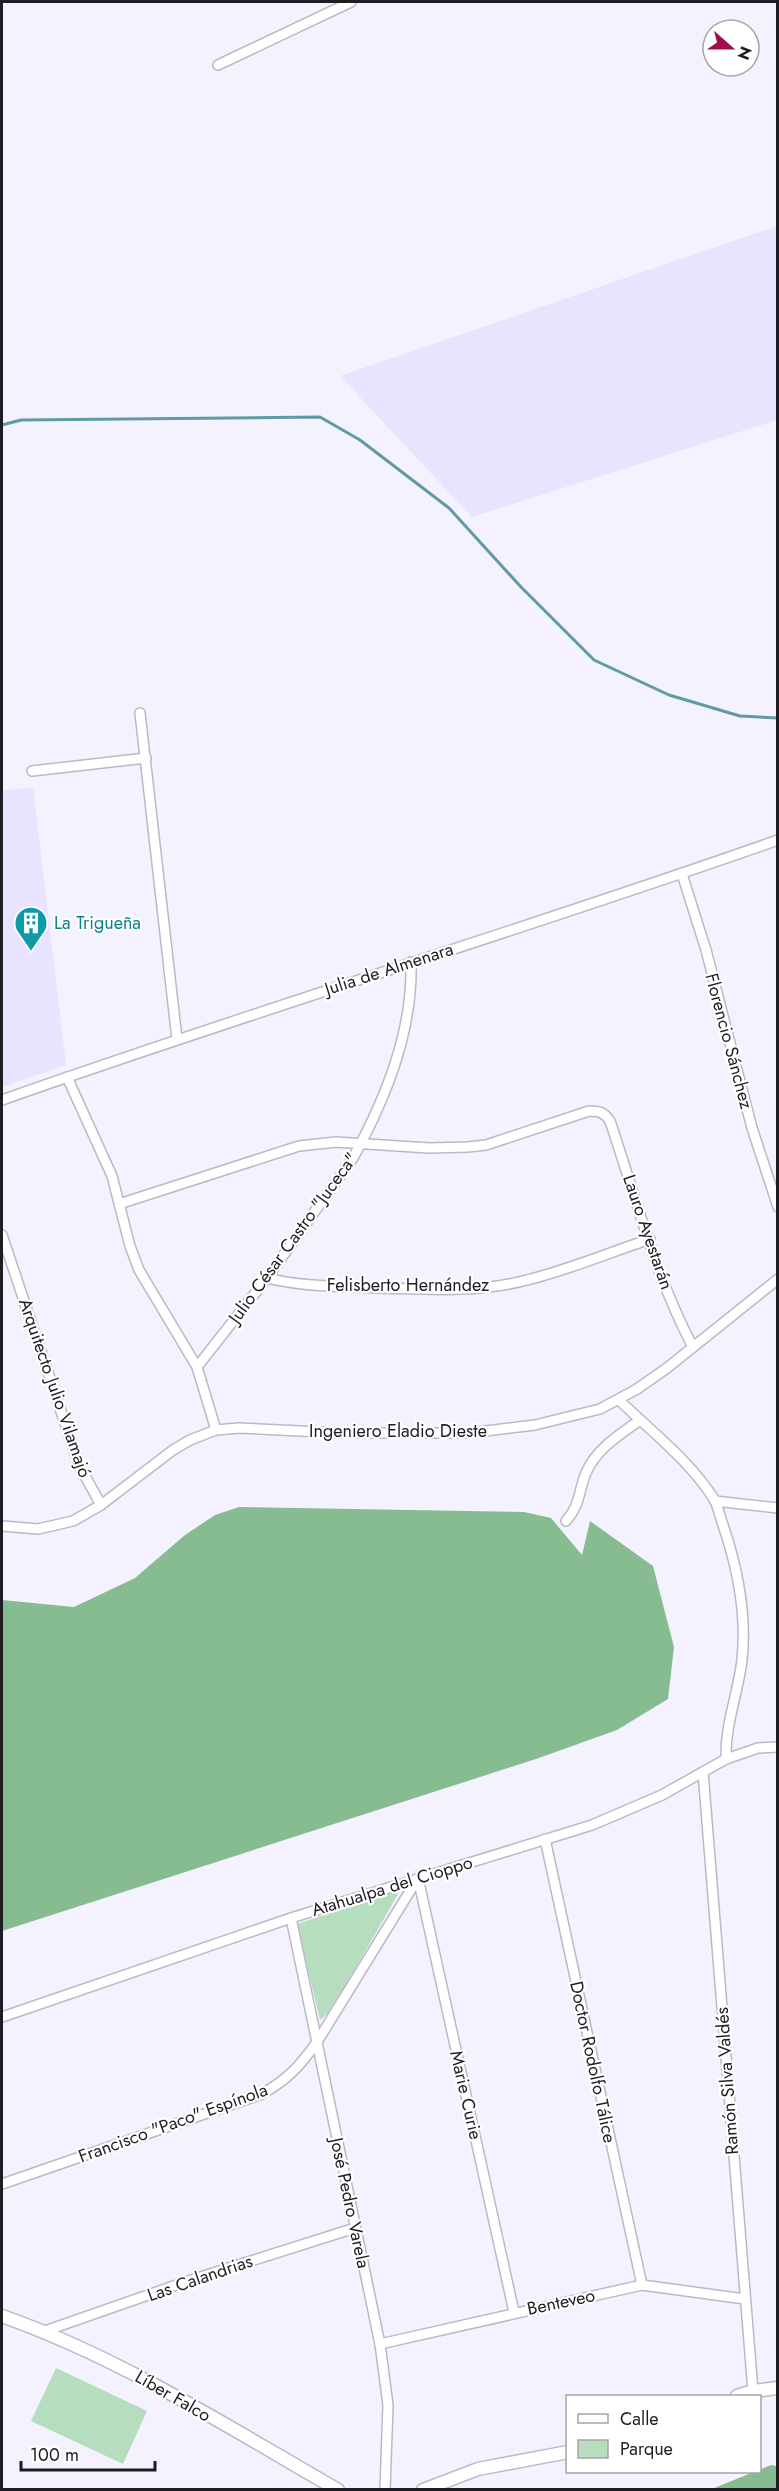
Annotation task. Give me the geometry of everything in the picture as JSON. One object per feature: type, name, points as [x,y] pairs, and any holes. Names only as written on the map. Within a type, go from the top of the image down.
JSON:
[{"type":"street","points":[[218,65],[351,2]]},
{"type":"street","points":[[140,713],[177,1040]]},
{"type":"street","points":[[32,771],[146,758]]},
{"type":"street","name":"Julia de Almenara","points":[[2,1100],[411,962],[682,874],[777,840]]},
{"type":"street","name":"Florencio Sánchez","points":[[682,874],[706,950],[752,1128],[777,1207]]},
{"type":"street","name":"Julio César Castro \"Juceca\"","points":[[197,1367],[267,1278],[353,1158],[384,1091],[403,1035],[410,996],[411,962]]},
{"type":"street","points":[[67,1077],[112,1176],[139,1270],[197,1367],[216,1430]]},
{"type":"street","name":"Lauro Ayestarán","points":[[361,1142],[429,1148],[468,1147],[486,1145],[589,1111],[597,1111],[606,1115],[610,1120],[681,1323],[693,1347]]},
{"type":"street","points":[[119,1204],[281,1150],[316,1143],[361,1142]]},
{"type":"street","name":"Arquitecto Julio Vilamajó","points":[[2,1235],[79,1465],[100,1505]]},
{"type":"street","name":"Felisberto Hernández","points":[[267,1278],[287,1283],[390,1288],[460,1289],[497,1286],[523,1281],[650,1239]]},
{"type":"street","name":"Ingeniero Eladio Dieste","points":[[2,1526],[48,1528],[73,1521],[100,1505],[172,1450],[216,1430],[239,1428],[340,1433],[490,1432],[535,1425],[580,1414],[619,1400],[657,1376],[777,1279]]},
{"type":"street","points":[[619,1400],[694,1473],[715,1501],[737,1575],[743,1630],[742,1660],[725,1740],[726,1759]]},
{"type":"street","points":[[567,1521],[578,1507],[586,1474],[596,1455],[640,1420]]},
{"type":"street","points":[[715,1501],[777,1508]]},
{"type":"street","name":"Atahualpa del Cioppo","points":[[2,2017],[291,1918],[592,1825],[629,1810],[726,1759],[758,1748],[777,1747]]},
{"type":"street","name":"Ramón Silva Valdés","points":[[703,1772],[753,2391]]},
{"type":"street","name":"Doctor Rodolfo Tálice","points":[[545,1839],[642,2285]]},
{"type":"street","name":"Francisco \"Paco\" Espínola","points":[[2,2184],[262,2094],[284,2081],[299,2067],[317,2042],[418,1878]]},
{"type":"street","name":"Marie Curie","points":[[418,1878],[514,2313]]},
{"type":"street","name":"José Pedro Varela","points":[[291,1918],[380,2344],[388,2405],[385,2490]]},
{"type":"street","name":"Las Calandrias","points":[[45,2331],[198,2278],[356,2228]]},
{"type":"street","name":"Benteveo","points":[[380,2344],[642,2285],[745,2299]]},
{"type":"street","name":"Líber Falco","points":[[2,2316],[45,2331],[114,2362],[338,2490]]},
{"type":"street","points":[[742,2395],[753,2391],[777,2388]]},
{"type":"street","points":[[423,2490],[478,2469],[566,2452]]},
{"type":"shaded area","points":[[777,226],[777,420],[472,517],[340,376]]},
{"type":"shaded area","points":[[33,787],[66,1065],[2,1087],[2,791]]},
{"type":"green space","points":[[239,1507],[524,1512],[551,1518],[582,1555],[590,1521],[653,1566],[674,1647],[668,1699],[617,1730],[536,1759],[2,1931],[2,1600],[74,1607],[135,1578],[185,1535],[215,1515]]},
{"type":"green space","points":[[401,1889],[348,1981],[327,2014],[320,2020],[297,1924]]},
{"type":"green space","points":[[56,2368],[147,2411],[123,2464],[31,2421]]},
{"type":"green space","points":[[771,2465],[777,2466],[777,2489],[712,2489],[751,2473],[761,2473],[761,2469]]},
{"type":"waterway","points":[[2,425],[21,420],[320,417],[360,440],[449,508],[521,587],[594,660],[669,695],[740,716],[778,718]]},
{"type":"place","name":"La Trigueña","points":[[31,952]]}]
